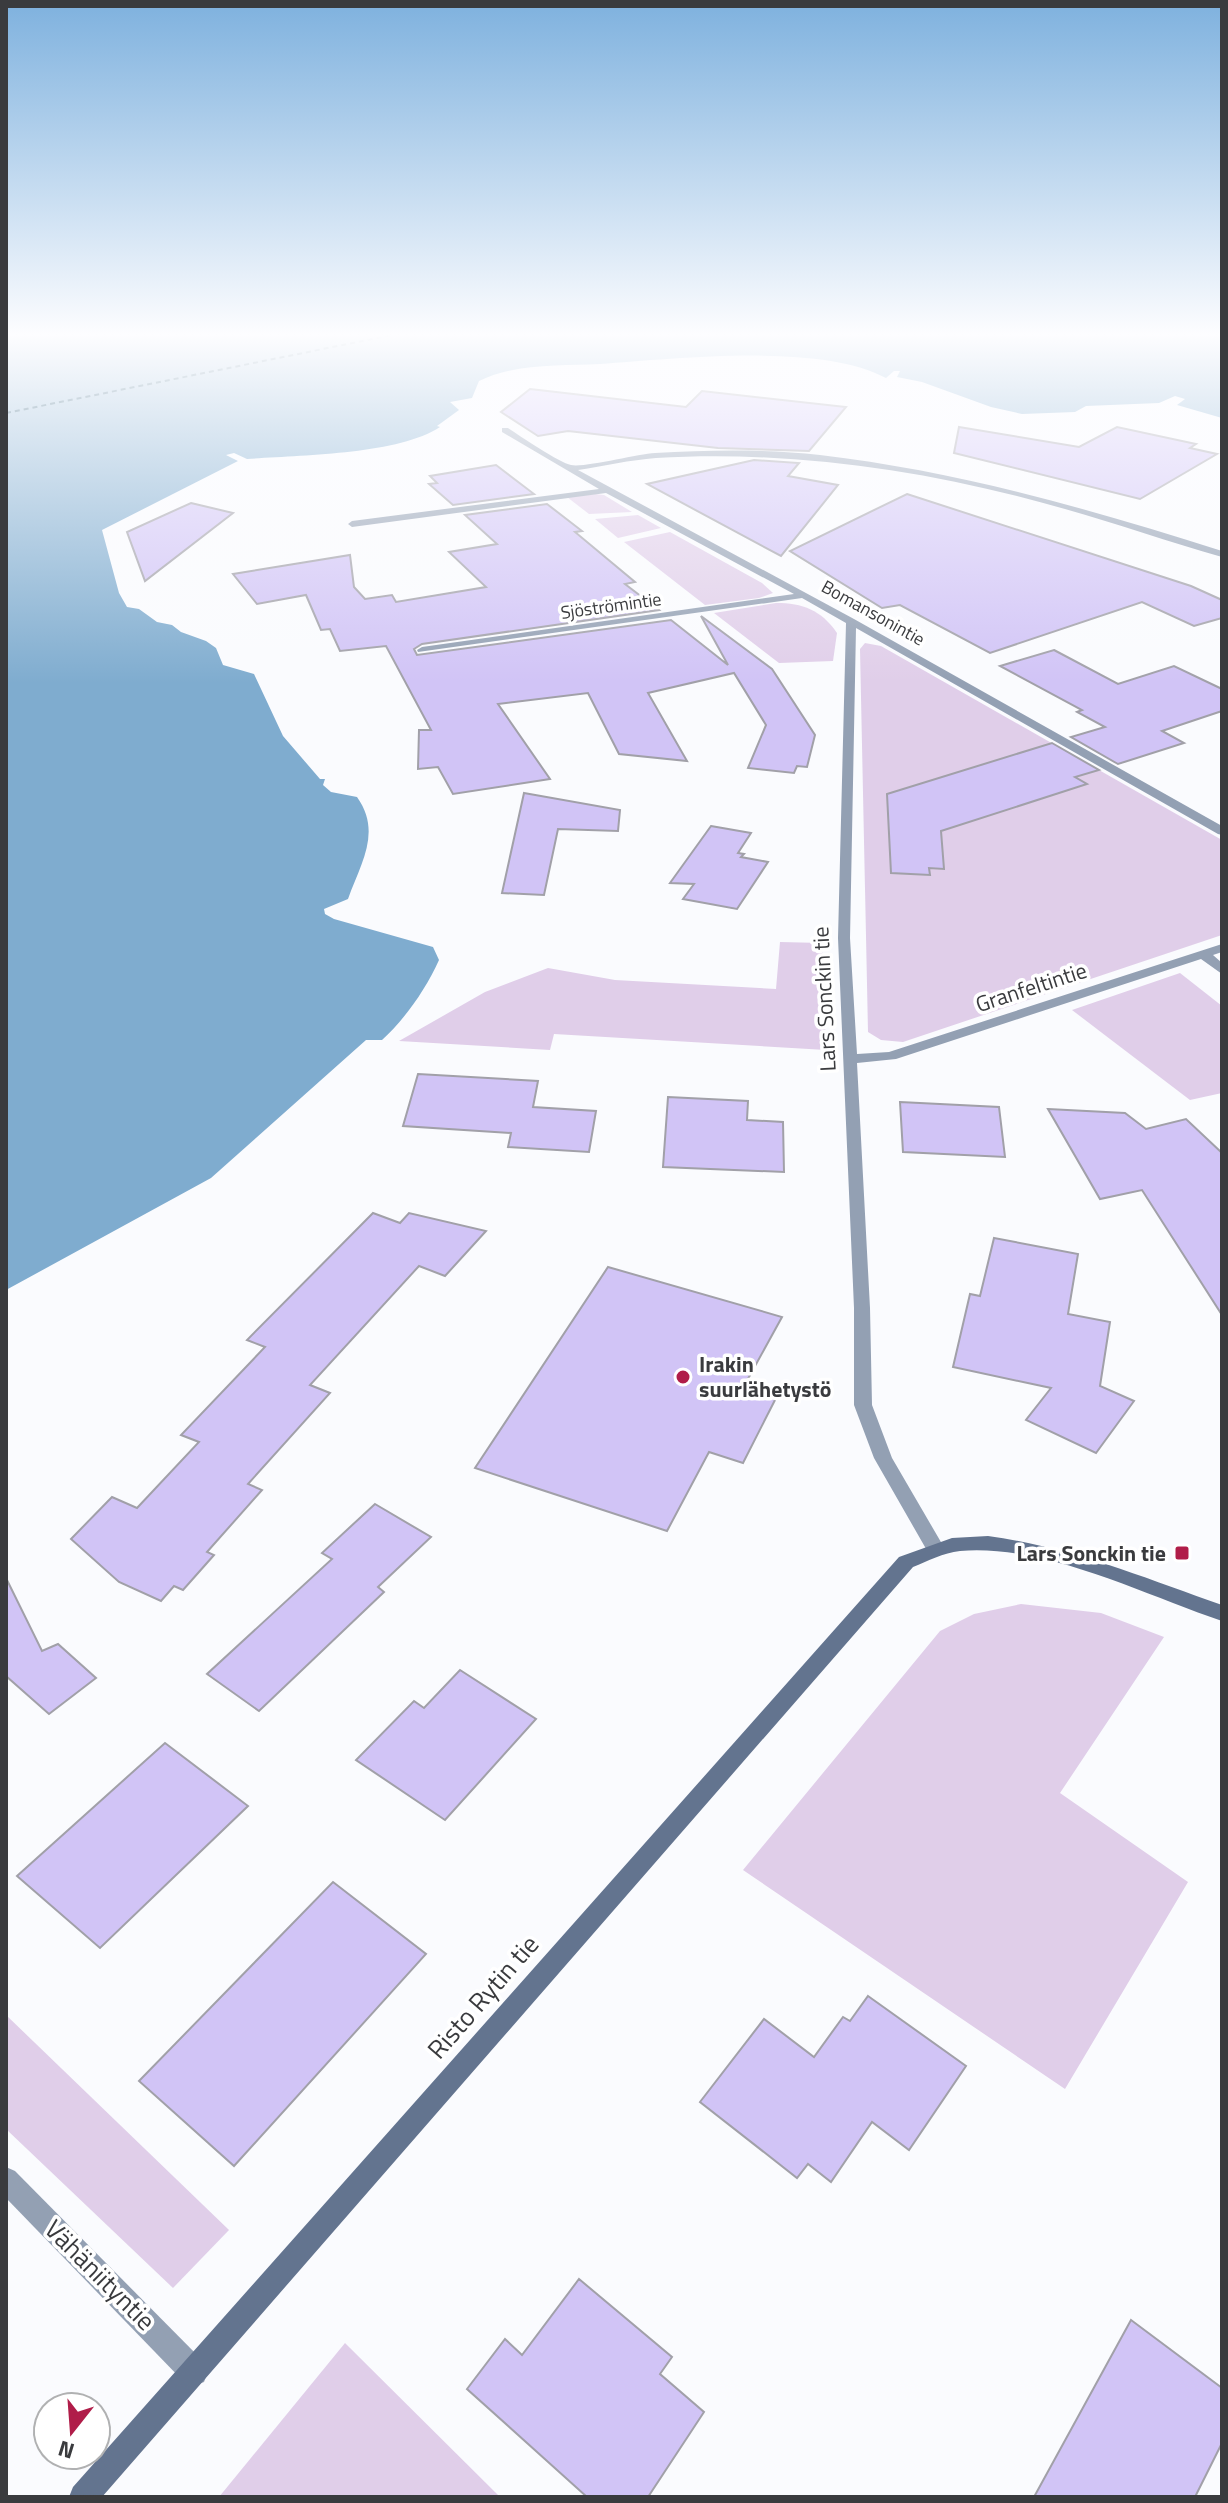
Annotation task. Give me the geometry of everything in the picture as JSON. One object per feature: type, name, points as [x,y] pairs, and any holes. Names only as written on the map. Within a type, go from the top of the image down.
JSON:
[{"type":"street","name":"Bomansonintie","points":[[540,450],[1222,831]]},
{"type":"street","points":[[572,468],[615,459],[683,452],[828,460],[919,474],[1057,502],[1222,554]]},
{"type":"street","points":[[352,524],[607,490]]},
{"type":"street","name":"Sjöströmintie","points":[[422,650],[804,595]]},
{"type":"street","name":"Lars Sonckin tie","points":[[851,621],[844,938],[865,1418],[936,1549]]},
{"type":"street","name":"Granfeltintie","points":[[851,1059],[891,1056],[1222,948]]},
{"type":"street","points":[[1203,954],[1222,970]]},
{"type":"street","points":[[936,1549],[990,1544],[1037,1551],[1222,1613]]},
{"type":"street","name":"Risto Rytin tie","points":[[83,2497],[888,1580],[906,1562],[936,1549]]},
{"type":"street","name":"Vähäniityntie","points":[[6,2180],[194,2372]]},
{"type":"shaded area","points":[[604,495],[632,512],[589,514],[567,497]]},
{"type":"shaded area","points":[[638,515],[661,528],[618,538],[595,519]]},
{"type":"shaded area","points":[[670,532],[762,583],[773,593],[759,598],[705,605],[624,542]]},
{"type":"shaded area","points":[[776,603],[803,606],[825,619],[837,633],[833,661],[779,663],[714,613]]},
{"type":"shaded area","points":[[865,643],[881,646],[1222,840],[1222,935],[903,1042],[881,1040],[868,1032],[860,649]]},
{"type":"shaded area","points":[[780,942],[822,943],[826,1050],[554,1034],[550,1050],[399,1041],[485,992],[548,968],[615,980],[776,989]]},
{"type":"shaded area","points":[[1180,973],[1222,1006],[1222,1093],[1190,1100],[1072,1010]]},
{"type":"shaded area","points":[[1021,1604],[1101,1613],[1164,1637],[1060,1793],[1188,1882],[1065,2089],[743,1870],[940,1631],[974,1614]]},
{"type":"shaded area","points":[[6,2015],[229,2230],[173,2288],[6,2129]]},
{"type":"shaded area","points":[[345,2343],[500,2497],[219,2497]]},
{"type":"water","points":[[6,450],[358,450],[247,459],[234,453],[226,455],[238,461],[102,530],[119,593],[127,607],[139,609],[157,622],[172,625],[181,632],[206,641],[216,648],[223,665],[254,674],[283,736],[320,779],[325,779],[323,785],[331,792],[357,797],[368,823],[367,848],[348,899],[324,909],[325,914],[433,947],[439,960],[414,1003],[382,1040],[366,1040],[211,1178],[6,1290]]},
{"type":"building","points":[[955,450],[1198,450],[1217,454],[1140,499],[954,453]]},
{"type":"building","points":[[754,460],[799,463],[788,476],[838,485],[781,556],[647,484]]},
{"type":"building","points":[[496,465],[534,494],[453,505],[429,484],[437,483],[430,476]]},
{"type":"building","points":[[907,494],[1191,586],[1222,600],[1222,618],[1194,626],[1142,602],[990,653],[900,605],[882,608],[790,551]]},
{"type":"building","points":[[191,503],[233,513],[145,581],[127,532]]},
{"type":"building","points":[[547,504],[582,531],[575,532],[635,582],[625,584],[659,610],[422,644],[414,649],[417,655],[671,620],[728,665],[701,616],[772,669],[815,735],[807,767],[797,766],[794,773],[748,768],[766,725],[734,673],[648,693],[687,761],[619,754],[588,693],[498,704],[550,779],[453,794],[438,767],[418,769],[419,730],[431,730],[386,646],[340,651],[330,629],[321,630],[306,595],[257,604],[233,574],[350,555],[354,587],[365,599],[392,595],[396,602],[486,587],[449,552],[497,544],[465,515]]},
{"type":"building","points":[[1054,650],[1118,684],[1174,666],[1222,689],[1222,711],[1162,731],[1184,743],[1118,764],[1071,737],[1105,727],[1077,712],[1082,710],[1000,666]]},
{"type":"building","points":[[1052,743],[1099,770],[1075,777],[1087,784],[941,831],[944,869],[929,868],[930,875],[891,873],[887,794]]},
{"type":"building","points":[[524,793],[620,810],[618,831],[558,829],[544,895],[502,893]]},
{"type":"building","points":[[711,826],[751,833],[738,853],[744,854],[741,857],[768,862],[737,909],[683,899],[694,884],[670,883]]},
{"type":"building","points":[[418,1074],[538,1081],[533,1107],[596,1111],[589,1152],[508,1147],[511,1133],[403,1126]]},
{"type":"building","points":[[668,1097],[748,1101],[747,1120],[783,1122],[784,1172],[663,1167]]},
{"type":"building","points":[[900,1102],[999,1107],[1005,1157],[903,1152]]},
{"type":"building","points":[[1048,1109],[1125,1113],[1146,1129],[1186,1119],[1222,1153],[1222,1315],[1142,1190],[1100,1199]]},
{"type":"building","points":[[373,1213],[400,1223],[409,1213],[486,1231],[445,1276],[419,1266],[310,1385],[330,1393],[248,1484],[262,1490],[207,1552],[214,1555],[183,1590],[174,1586],[161,1601],[119,1582],[71,1539],[112,1497],[137,1508],[199,1442],[181,1435],[265,1347],[247,1340]]},
{"type":"building","points":[[994,1238],[1078,1254],[1068,1314],[1110,1322],[1100,1386],[1134,1401],[1096,1453],[1026,1420],[1051,1388],[953,1367],[970,1294],[980,1296]]},
{"type":"building","points":[[608,1267],[782,1317],[743,1388],[776,1398],[743,1463],[709,1452],[667,1531],[475,1468]]},
{"type":"building","points":[[375,1504],[431,1537],[378,1587],[384,1592],[259,1711],[207,1674],[332,1559],[322,1553]]},
{"type":"building","points":[[6,1578],[42,1651],[58,1644],[96,1678],[49,1714],[6,1676]]},
{"type":"building","points":[[460,1670],[536,1719],[445,1820],[356,1760],[414,1701],[424,1708]]},
{"type":"building","points":[[165,1743],[248,1806],[100,1948],[17,1876]]},
{"type":"building","points":[[333,1882],[426,1954],[234,2166],[139,2081]]},
{"type":"building","points":[[868,1996],[966,2066],[909,2150],[872,2122],[831,2182],[808,2164],[797,2178],[700,2102],[764,2019],[814,2057],[843,2017],[850,2021]]},
{"type":"building","points":[[579,2279],[672,2357],[660,2374],[704,2412],[648,2497],[587,2497],[467,2389],[505,2339],[522,2355]]},
{"type":"building","points":[[1131,2320],[1222,2388],[1222,2443],[1195,2497],[1034,2497]]},
{"type":"place","name":"Irakin suurlähetystö","points":[[683,1377]]},
{"type":"place","name":"Lars Sonckin tie","points":[[1182,1553]]}]
